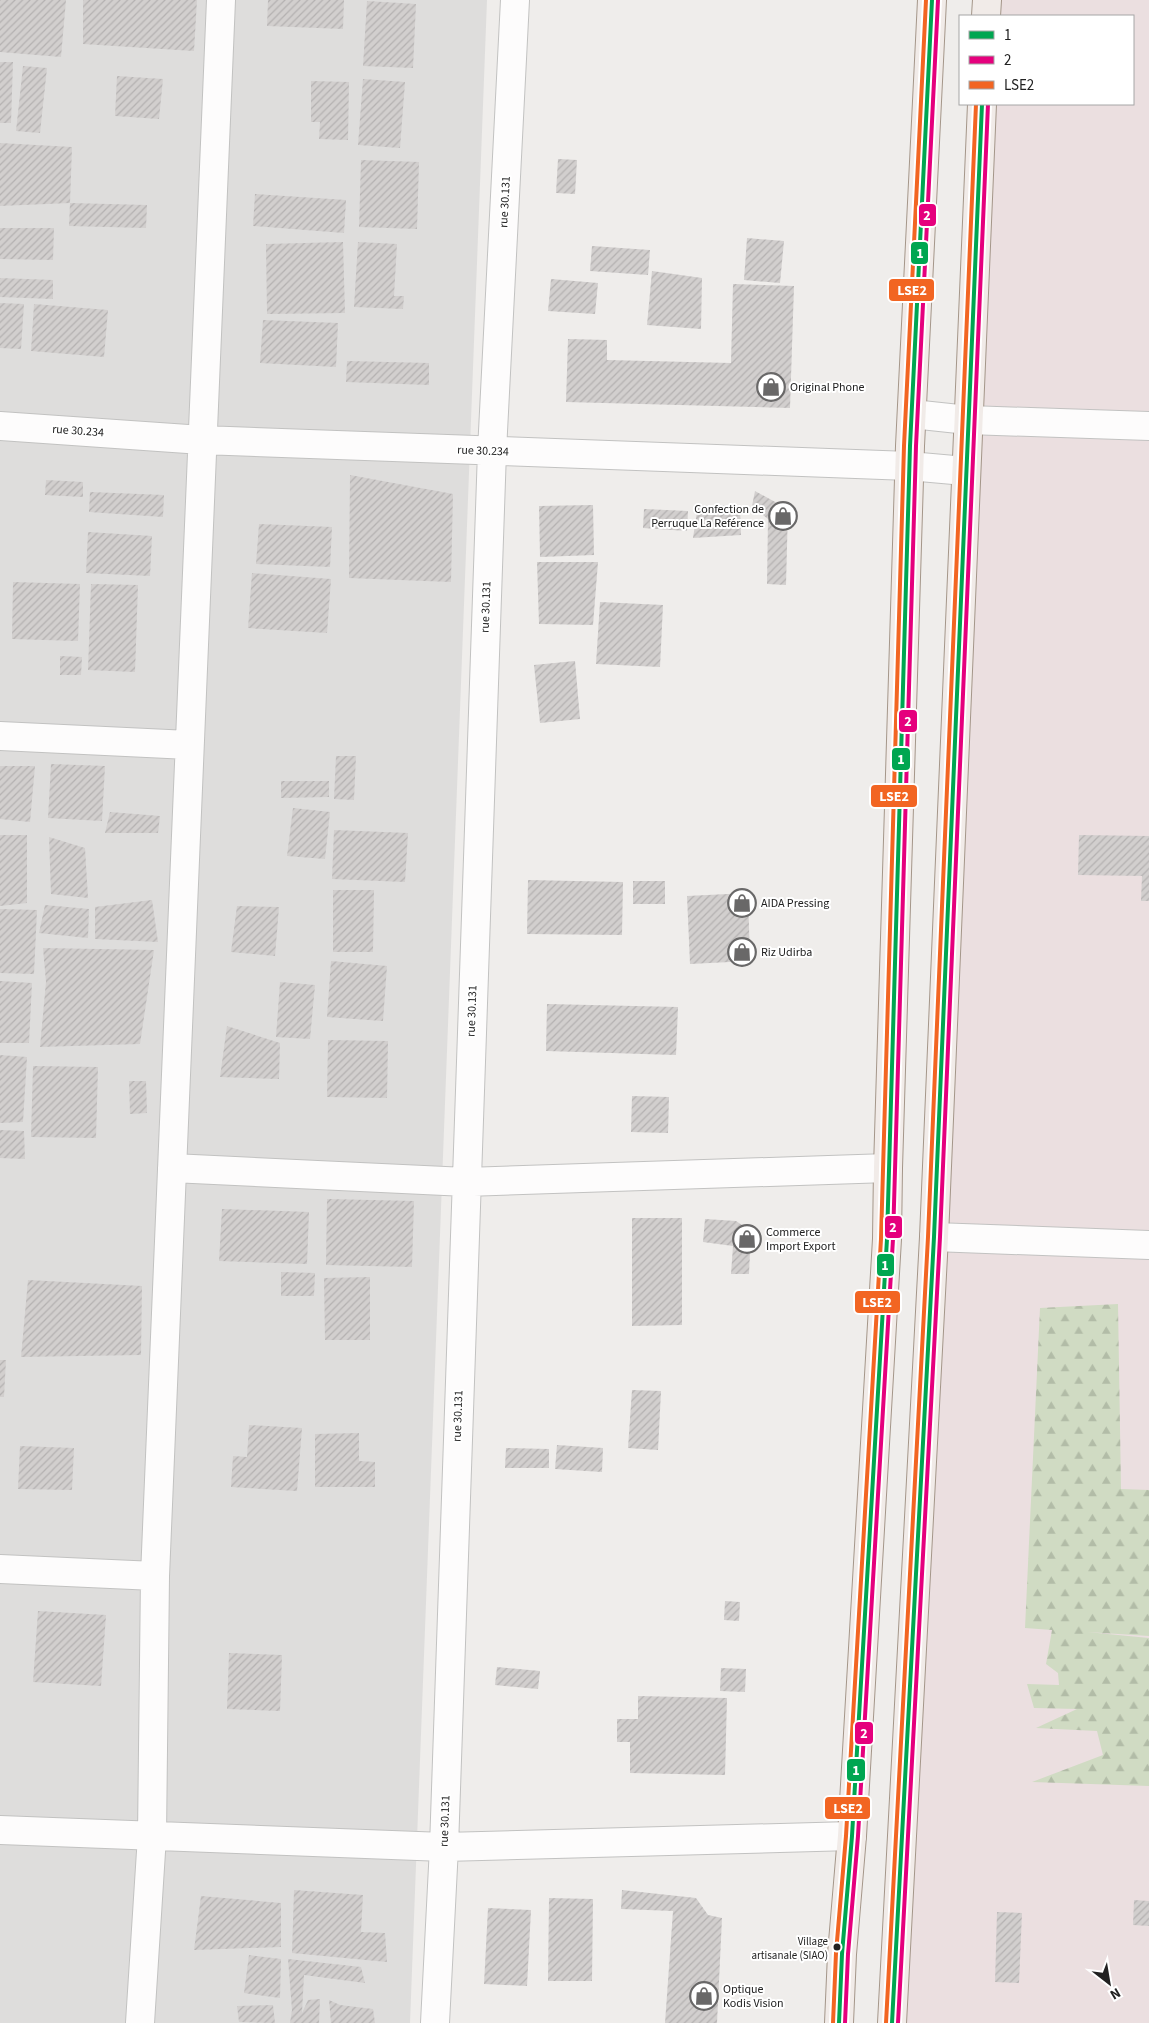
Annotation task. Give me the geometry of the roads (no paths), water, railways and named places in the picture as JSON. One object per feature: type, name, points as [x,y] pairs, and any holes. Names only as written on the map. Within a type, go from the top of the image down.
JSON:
[{"type":"main road","points":[[839,2023],[842,1954],[852,1836],[887,1239],[910,466],[932,0]]},
{"type":"main road","points":[[986,0],[986,15]]},
{"type":"main road","points":[[892,2023],[934,1237],[982,105]]},
{"type":"street","points":[[140,2023],[152,1836],[155,1576],[221,0]]},
{"type":"street","name":"rue 30.131","points":[[435,2023],[444,1847],[492,451],[515,0]]},
{"type":"street","points":[[912,414],[968,420],[1149,426]]},
{"type":"street","name":"rue 30.234","points":[[0,426],[202,440],[910,466],[965,471]]},
{"type":"street","points":[[0,736],[189,745]]},
{"type":"street","points":[[172,1168],[466,1182],[888,1168]]},
{"type":"street","points":[[934,1237],[1149,1245]]},
{"type":"street","points":[[0,1569],[155,1576]]},
{"type":"street","points":[[0,1830],[444,1847],[852,1836]]},
{"type":"place","name":"Original Phone","points":[[771,387]]},
{"type":"place","name":"Confection de Perruque La Reférence","points":[[783,516]]},
{"type":"place","name":"AIDA Pressing","points":[[742,903]]},
{"type":"place","name":"Riz Udirba","points":[[742,952]]},
{"type":"place","name":"Commerce Import Export","points":[[747,1239]]},
{"type":"place","name":"Village artisanale (SIAO)","points":[[837,1947]]},
{"type":"place","name":"Optique Kodis Vision","points":[[704,1996]]}]
